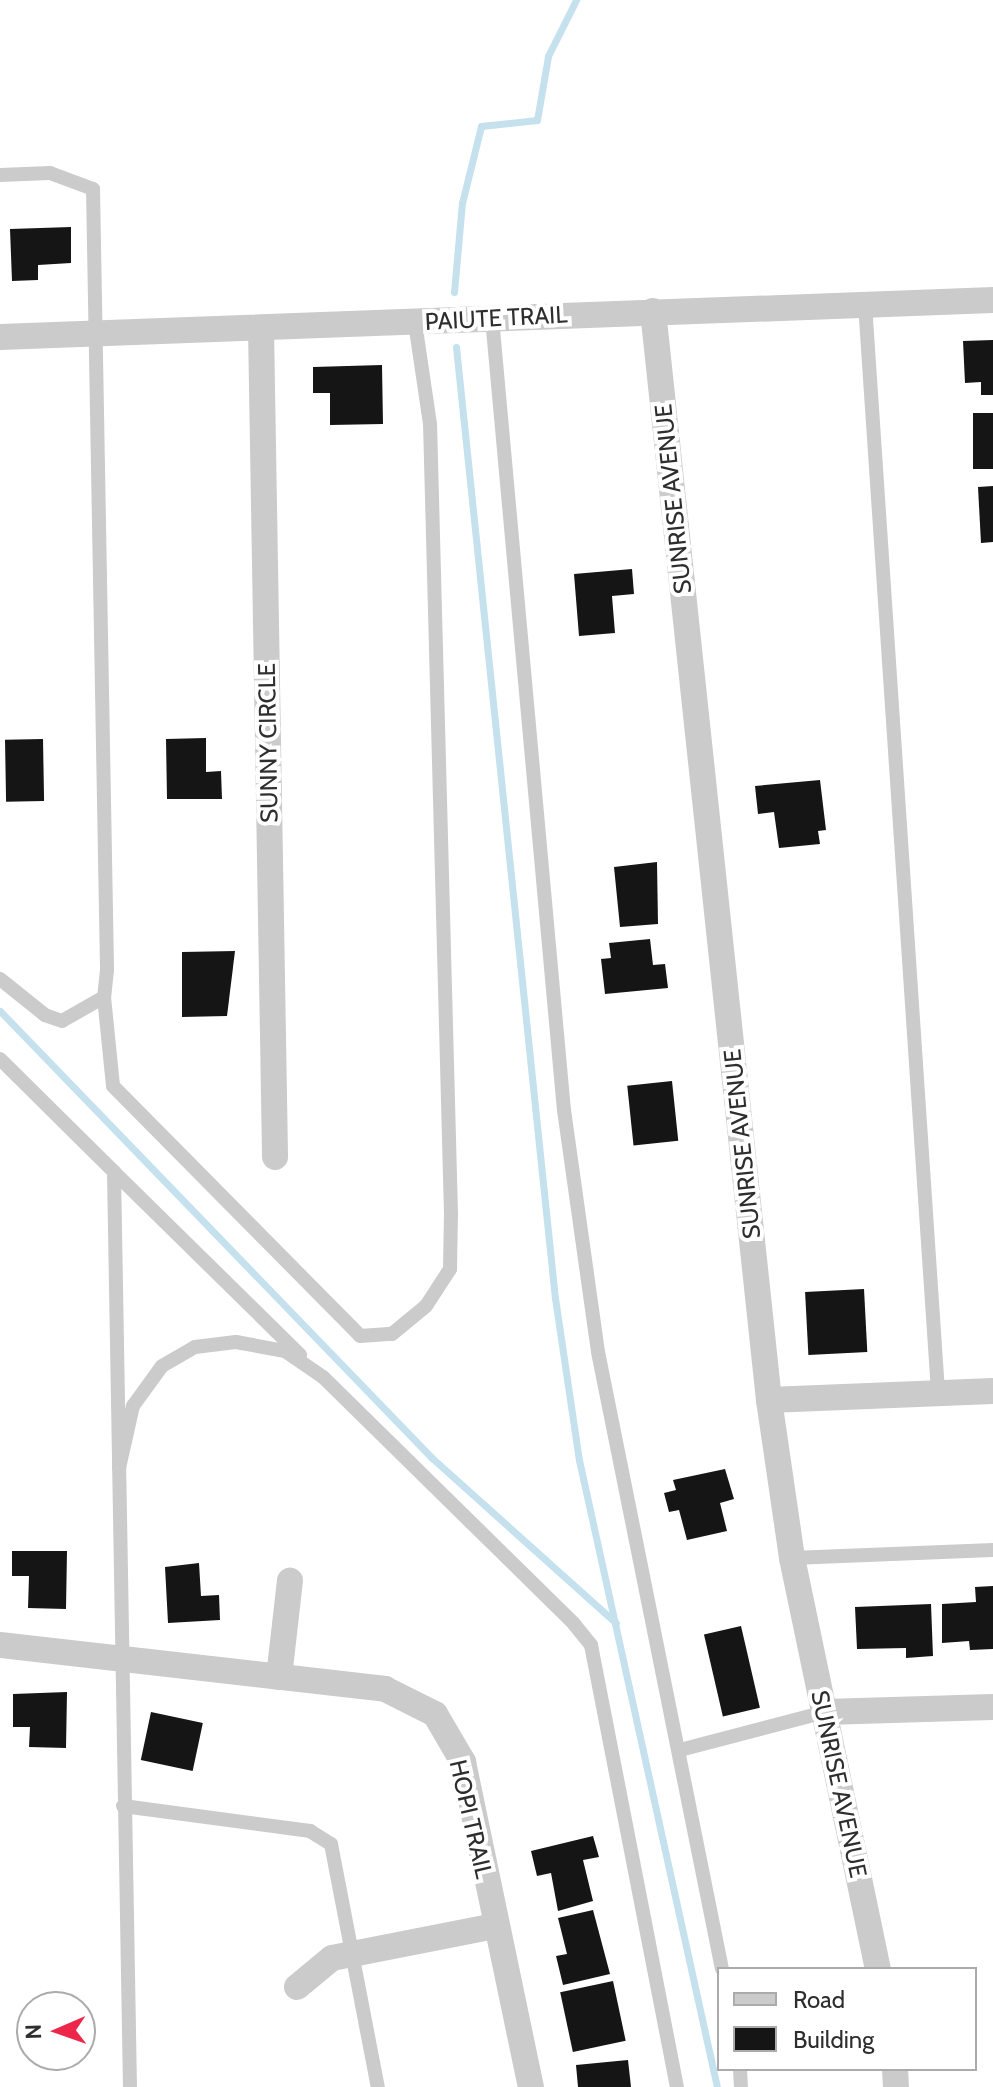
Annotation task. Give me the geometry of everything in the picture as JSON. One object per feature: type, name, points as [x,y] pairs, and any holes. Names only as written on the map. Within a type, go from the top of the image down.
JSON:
[{"type":"street","name":"PAIUTE TRAIL","points":[[0,337],[993,300]]},
{"type":"street","name":"SUNRISE AVENUE","points":[[653,311],[769,1400],[792,1558],[878,1967]]},
{"type":"street","name":"SUNNY CIRCLE","points":[[261,328],[275,1157]]},
{"type":"street","points":[[769,1400],[993,1391]]},
{"type":"street","points":[[279,1677],[290,1581]]},
{"type":"street","name":"HOPI TRAIL","points":[[0,1645],[385,1689],[435,1714],[463,1762],[531,2087]]},
{"type":"street","points":[[825,1712],[993,1707]]},
{"type":"street","points":[[297,1987],[332,1958],[495,1926]]},
{"type":"lane","points":[[0,175],[50,173],[93,189],[104,997],[113,1086],[360,1336],[392,1334],[426,1306],[450,1269],[430,424],[415,322]]},
{"type":"lane","points":[[865,304],[938,1393]]},
{"type":"lane","points":[[492,318],[564,1110],[598,1352],[722,1967]]},
{"type":"lane","points":[[0,979],[45,1015],[62,1021],[104,997]]},
{"type":"lane","points":[[0,1059],[591,1645],[677,2087]]},
{"type":"lane","points":[[114,1172],[130,2087]]},
{"type":"lane","points":[[119,1468],[133,1406],[162,1366],[195,1347],[236,1342],[285,1351],[323,1377]]},
{"type":"lane","points":[[792,1558],[993,1550]]},
{"type":"lane","points":[[680,1750],[825,1712]]},
{"type":"lane","points":[[123,1806],[310,1831],[331,1844],[378,2087]]},
{"type":"building","points":[[71,227],[71,263],[38,265],[38,280],[12,281],[10,229]]},
{"type":"building","points":[[993,340],[993,395],[981,395],[981,382],[965,383],[963,341]]},
{"type":"building","points":[[382,365],[383,424],[330,425],[330,393],[313,393],[313,367]]},
{"type":"building","points":[[973,413],[993,413],[993,469],[973,469]]},
{"type":"building","points":[[993,486],[993,542],[981,543],[978,487]]},
{"type":"building","points":[[632,569],[634,594],[612,596],[615,633],[579,636],[574,574]]},
{"type":"building","points":[[206,738],[206,772],[221,771],[222,799],[167,799],[166,739]]},
{"type":"building","points":[[43,739],[44,801],[6,802],[5,740]]},
{"type":"building","points":[[820,780],[826,830],[818,831],[820,844],[779,848],[774,812],[758,814],[755,786]]},
{"type":"building","points":[[657,862],[658,924],[620,927],[614,867]]},
{"type":"building","points":[[650,939],[653,965],[665,964],[668,988],[605,994],[601,959],[611,958],[609,943]]},
{"type":"building","points":[[235,951],[227,1016],[182,1017],[182,952]]},
{"type":"building","points":[[672,1081],[678,1141],[634,1145],[627,1086]]},
{"type":"building","points":[[864,1289],[867,1352],[808,1355],[805,1292]]},
{"type":"building","points":[[725,1469],[734,1499],[720,1503],[727,1531],[687,1540],[679,1510],[669,1512],[664,1493],[676,1490],[673,1480]]},
{"type":"building","points":[[12,1551],[67,1551],[66,1609],[28,1608],[29,1576],[12,1576]]},
{"type":"building","points":[[199,1563],[201,1596],[219,1595],[220,1620],[168,1623],[165,1567]]},
{"type":"building","points":[[993,1586],[993,1649],[970,1650],[969,1641],[942,1643],[942,1604],[976,1602],[975,1587]]},
{"type":"building","points":[[931,1604],[933,1656],[906,1658],[906,1648],[857,1649],[855,1607]]},
{"type":"building","points":[[741,1626],[760,1708],[723,1716],[704,1635]]},
{"type":"building","points":[[67,1692],[66,1748],[29,1747],[30,1727],[13,1727],[13,1694]]},
{"type":"building","points":[[151,1712],[203,1723],[193,1771],[141,1760]]},
{"type":"building","points":[[593,1836],[599,1857],[583,1860],[593,1901],[558,1911],[551,1873],[537,1876],[531,1851]]},
{"type":"building","points":[[593,1910],[610,1974],[563,1985],[556,1956],[567,1954],[558,1918]]},
{"type":"building","points":[[613,1981],[626,2041],[573,2052],[560,1992]]},
{"type":"building","points":[[628,2060],[631,2087],[578,2087],[576,2065]]},
{"type":"waterway","points":[[454,292],[462,203],[481,126],[537,120],[548,56],[576,0]]},
{"type":"waterway","points":[[456,347],[555,1298],[579,1460],[717,2087]]},
{"type":"waterway","points":[[0,1011],[432,1458],[616,1623]]}]
